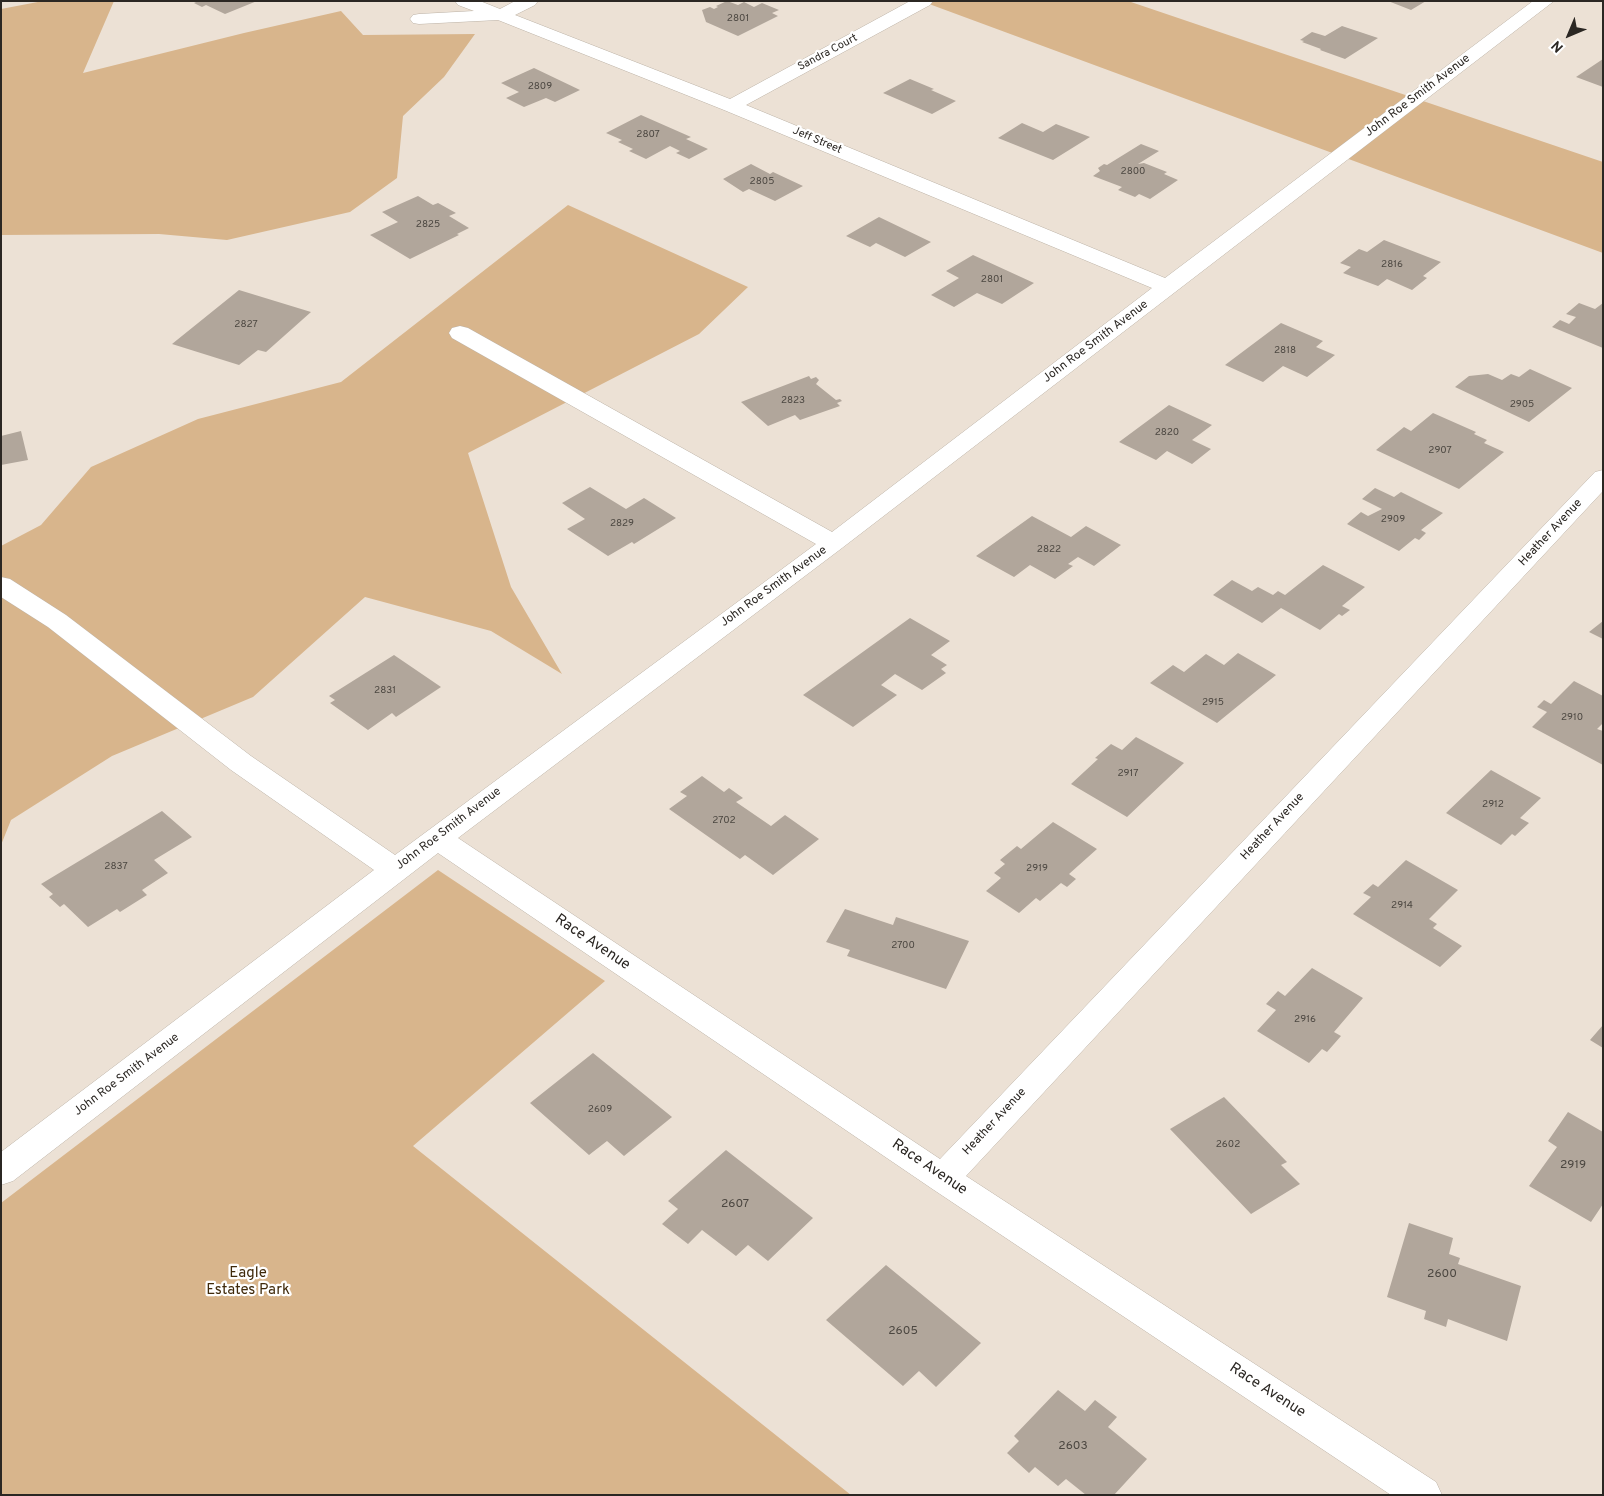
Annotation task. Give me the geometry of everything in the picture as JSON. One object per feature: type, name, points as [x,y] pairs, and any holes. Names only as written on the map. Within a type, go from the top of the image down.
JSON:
[{"type":"street","name":"Jeff Street","points":[[464,1],[732,106],[1168,288]]},
{"type":"street","points":[[420,19],[501,15],[529,1]]},
{"type":"street","name":"Sandra Court","points":[[732,106],[924,1]]},
{"type":"street","name":"John Roe Smith Avenue","points":[[1,1171],[436,838],[833,543],[1545,1]]},
{"type":"street","points":[[460,333],[833,543]]},
{"type":"street","name":"Heather Avenue","points":[[943,1178],[1603,477]]},
{"type":"street","points":[[1,585],[57,621],[241,763],[395,870]]},
{"type":"street","name":"Race Avenue","points":[[436,838],[943,1178],[1423,1495]]},
{"type":"green space","points":[[43,1],[114,1],[83,73],[341,11],[363,35],[475,34],[444,77],[403,116],[397,178],[350,212],[227,240],[159,234],[1,235],[1,9]]},
{"type":"green space","points":[[921,1],[1128,1],[1603,162],[1603,253]]},
{"type":"green space","points":[[568,205],[748,287],[699,334],[468,453],[511,587],[562,674],[491,631],[365,597],[253,697],[112,756],[11,820],[1,845],[1,546],[41,525],[91,467],[198,419],[341,382]]},
{"type":"green space","name":"Eagle Estates Park","points":[[438,870],[605,981],[413,1146],[851,1495],[1,1495],[1,1203]]},
{"type":"building","points":[[198,1],[257,1],[225,14],[206,5],[202,7],[194,3]]},
{"type":"building","points":[[727,1],[738,5],[744,2],[754,7],[762,3],[779,10],[772,13],[778,16],[738,36],[706,22],[702,10],[710,7],[714,9],[718,7],[716,6]]},
{"type":"building","points":[[1388,1],[1426,1],[1411,10]]},
{"type":"building","points":[[1342,26],[1378,38],[1345,59],[1300,40],[1312,32],[1325,36]]},
{"type":"building","points":[[1603,59],[1603,87],[1576,77]]},
{"type":"building","points":[[534,68],[580,90],[555,102],[546,98],[524,107],[506,98],[519,92],[501,83]]},
{"type":"building","points":[[910,79],[956,101],[932,114],[883,93]]},
{"type":"building","points":[[641,115],[691,137],[686,139],[708,149],[689,159],[676,153],[680,151],[670,146],[646,159],[629,151],[633,149],[618,142],[622,140],[606,133]]},
{"type":"building","points":[[1022,123],[1043,132],[1056,124],[1090,137],[1053,160],[998,138]]},
{"type":"building","points":[[1141,144],[1159,151],[1138,164],[1144,163],[1167,172],[1164,174],[1178,180],[1150,199],[1139,194],[1135,197],[1118,190],[1122,187],[1093,176],[1100,171],[1098,168],[1104,164],[1107,165]]},
{"type":"building","points":[[751,164],[770,174],[773,172],[803,186],[775,201],[749,189],[743,192],[723,179]]},
{"type":"building","points":[[418,196],[433,205],[438,203],[456,213],[449,216],[469,228],[457,234],[459,235],[410,259],[370,235],[398,222],[382,212]]},
{"type":"building","points":[[879,217],[931,242],[905,257],[876,243],[870,247],[846,236]]},
{"type":"building","points":[[1384,240],[1441,262],[1423,276],[1427,278],[1412,290],[1387,279],[1378,286],[1343,273],[1351,267],[1340,263],[1359,249],[1367,252]]},
{"type":"building","points":[[973,255],[1034,283],[1002,304],[977,293],[954,307],[931,295],[959,278],[946,271]]},
{"type":"building","points":[[239,290],[311,312],[266,352],[258,350],[239,365],[172,344]]},
{"type":"building","points":[[1579,303],[1595,309],[1603,303],[1603,348],[1552,327],[1560,320],[1569,324],[1576,317],[1566,314]]},
{"type":"building","points":[[1281,323],[1323,341],[1316,347],[1335,355],[1307,377],[1283,366],[1263,382],[1225,365]]},
{"type":"building","points":[[1530,369],[1572,388],[1529,422],[1455,387],[1469,376],[1488,374],[1502,380],[1511,374],[1519,377]]},
{"type":"building","points":[[809,376],[811,379],[816,377],[819,380],[816,384],[836,400],[840,399],[842,401],[837,403],[840,406],[800,420],[795,415],[768,426],[741,402]]},
{"type":"building","points":[[1169,405],[1212,425],[1192,440],[1211,449],[1192,464],[1167,451],[1156,460],[1119,442]]},
{"type":"building","points":[[1433,413],[1476,432],[1474,434],[1487,440],[1484,443],[1504,452],[1459,489],[1376,450],[1404,427],[1411,431]]},
{"type":"building","points":[[21,431],[28,460],[1,465],[1,436]]},
{"type":"building","points":[[590,487],[626,509],[644,498],[676,518],[634,544],[632,542],[608,556],[567,529],[585,519],[562,503]]},
{"type":"building","points":[[1375,488],[1394,497],[1401,492],[1443,513],[1421,530],[1426,533],[1419,540],[1415,538],[1399,551],[1347,524],[1361,512],[1368,516],[1382,509],[1362,499]]},
{"type":"building","points":[[1032,516],[1071,537],[1086,526],[1121,545],[1094,566],[1078,557],[1068,564],[1073,566],[1055,579],[1030,565],[1014,577],[976,556]]},
{"type":"building","points":[[1323,565],[1365,587],[1342,606],[1350,610],[1342,616],[1339,614],[1320,630],[1281,608],[1262,623],[1213,595],[1232,580],[1252,591],[1258,587],[1273,595],[1278,591],[1285,595]]},
{"type":"building","points":[[910,618],[950,641],[931,655],[947,665],[941,669],[946,673],[922,690],[895,674],[881,685],[897,695],[853,727],[803,695]]},
{"type":"building","points":[[1603,621],[1603,639],[1589,632]]},
{"type":"building","points":[[1238,653],[1276,675],[1217,723],[1150,683],[1173,665],[1184,672],[1206,654],[1224,665]]},
{"type":"building","points":[[394,655],[441,687],[396,717],[392,713],[368,730],[330,703],[335,700],[329,696]]},
{"type":"building","points":[[1574,681],[1603,696],[1603,723],[1597,729],[1603,731],[1603,765],[1532,727],[1547,712],[1537,707],[1544,700],[1551,704]]},
{"type":"building","points":[[1136,737],[1184,763],[1127,817],[1071,784],[1111,744],[1122,750]]},
{"type":"building","points":[[1491,770],[1541,798],[1520,818],[1529,823],[1515,836],[1512,834],[1501,845],[1446,813]]},
{"type":"building","points":[[702,776],[724,792],[729,788],[743,798],[736,802],[771,826],[785,815],[819,839],[773,875],[745,855],[740,859],[669,809],[687,796],[680,792]]},
{"type":"building","points":[[162,811],[192,837],[154,860],[168,873],[142,890],[147,895],[120,912],[117,909],[88,927],[64,904],[60,907],[49,897],[53,894],[41,884]]},
{"type":"building","points":[[1053,822],[1097,849],[1069,874],[1076,879],[1067,887],[1061,883],[1040,901],[1036,898],[1019,913],[986,891],[1001,878],[994,873],[1005,864],[1000,860],[1017,846],[1021,849]]},
{"type":"building","points":[[1406,860],[1458,890],[1429,919],[1437,924],[1433,928],[1462,946],[1440,967],[1353,914],[1371,897],[1363,893],[1373,884],[1378,887]]},
{"type":"building","points":[[845,909],[893,925],[896,917],[969,941],[946,989],[847,956],[850,950],[826,942]]},
{"type":"building","points":[[1312,968],[1363,998],[1334,1032],[1341,1036],[1327,1052],[1322,1049],[1309,1063],[1257,1031],[1276,1010],[1266,1004],[1278,991],[1285,996]]},
{"type":"building","points":[[1603,1025],[1603,1048],[1590,1040]]},
{"type":"building","points":[[593,1053],[672,1117],[624,1156],[607,1141],[589,1155],[530,1103]]},
{"type":"building","points":[[1224,1097],[1287,1162],[1281,1165],[1300,1184],[1251,1214],[1170,1129]]},
{"type":"building","points":[[1568,1112],[1603,1132],[1603,1204],[1591,1222],[1529,1186],[1557,1147],[1548,1141]]},
{"type":"building","points":[[726,1150],[813,1218],[768,1261],[748,1245],[736,1256],[702,1230],[688,1244],[662,1224],[678,1209],[668,1201]]},
{"type":"building","points":[[1409,1223],[1453,1238],[1449,1254],[1460,1258],[1458,1264],[1521,1286],[1507,1341],[1448,1319],[1446,1327],[1424,1319],[1426,1311],[1387,1297]]},
{"type":"building","points":[[886,1265],[981,1343],[936,1387],[919,1371],[903,1386],[826,1320]]},
{"type":"building","points":[[1058,1390],[1085,1411],[1095,1400],[1117,1417],[1108,1427],[1147,1459],[1114,1495],[1086,1495],[1066,1479],[1058,1486],[1035,1467],[1029,1473],[1007,1453],[1019,1441],[1014,1436]]}]
